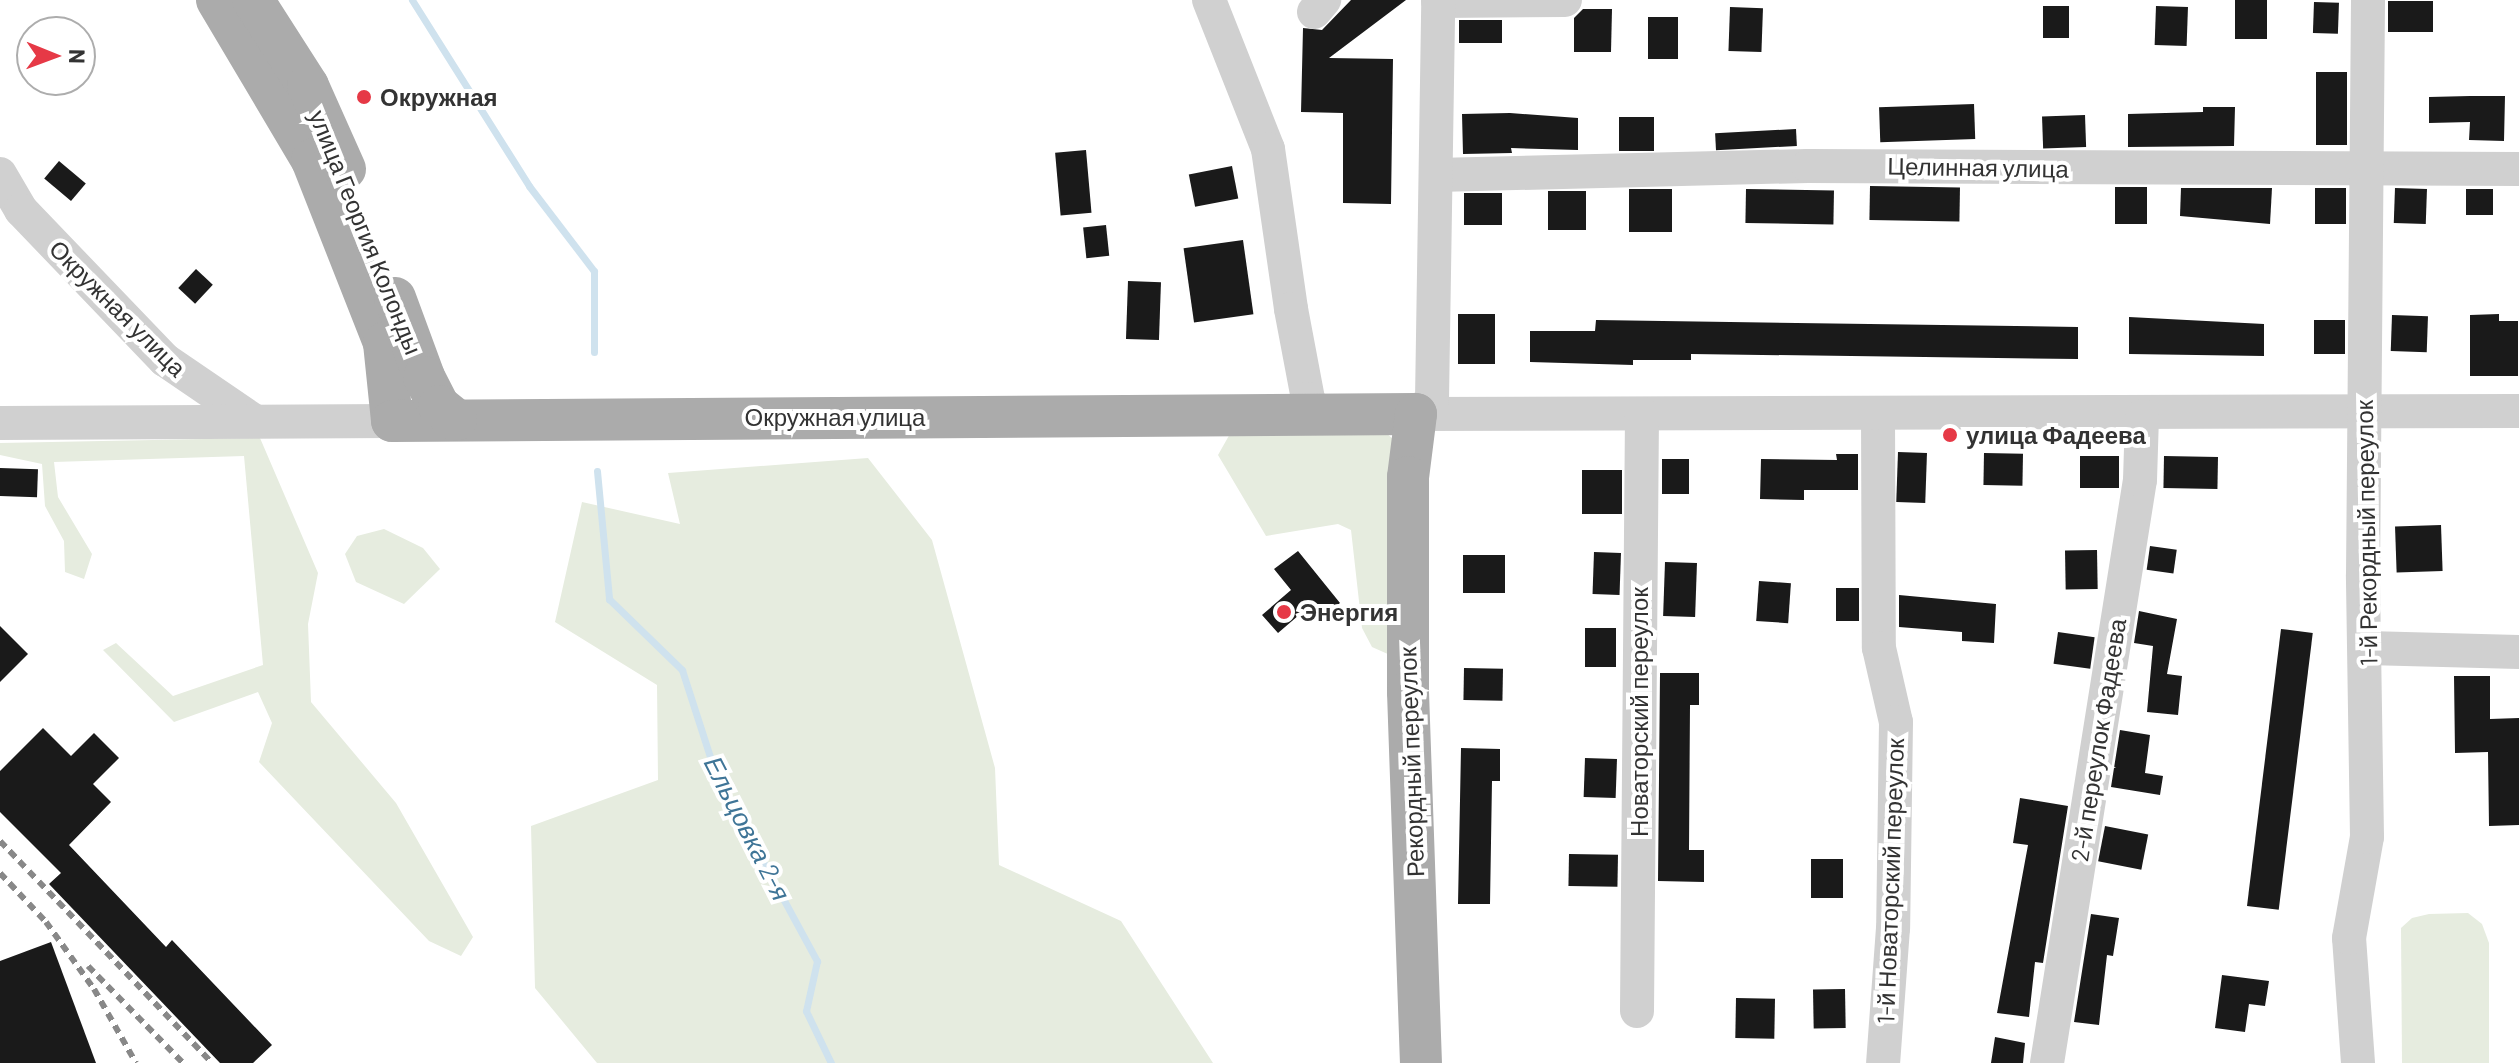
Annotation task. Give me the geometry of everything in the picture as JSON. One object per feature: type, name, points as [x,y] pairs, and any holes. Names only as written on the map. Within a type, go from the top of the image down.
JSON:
[{"type":"main road","name":"улица Георгия Колонды","points":[[217,0],[312,160],[384,343],[392,421]]},
{"type":"main road","name":"улица Георгия Колонды","points":[[253,0],[308,86],[362,207],[424,377],[439,406],[456,420]]},
{"type":"main road","name":"Окружная улица","points":[[392,421],[1416,414]]},
{"type":"main road","name":"Рекордный переулок","points":[[1416,414],[1408,477],[1408,692],[1421,1063]]},
{"type":"street","points":[[1209,0],[1268,149],[1291,309],[1308,399],[1316,415]]},
{"type":"street","points":[[1416,414],[1432,400],[1438,0],[1565,0]]},
{"type":"street","name":"1-й Рекордный переулок","points":[[2358,1063],[2349,938],[2367,837],[2364,412],[2368,0]]},
{"type":"street","name":"Целинная улица","points":[[1437,175],[1808,166],[2368,172],[2519,169]]},
{"type":"street","name":"Окружная улица","points":[[0,174],[21,210],[165,360],[255,421]]},
{"type":"street","points":[[1416,414],[2142,416],[2519,411]]},
{"type":"street","name":"1-й Новаторский переулок","points":[[1878,413],[1879,648],[1896,722],[1893,928],[1883,1063]]},
{"type":"street","name":"Новаторский переулок","points":[[1637,1011],[1642,414]]},
{"type":"street","name":"2-й переулок Фадеева","points":[[2047,1063],[2140,480],[2142,416]]},
{"type":"street","name":"Окружная улица","points":[[0,423],[392,421]]},
{"type":"street","points":[[2367,648],[2519,652]]},
{"type":"shaded area","points":[[1384,431],[1394,440],[1390,655],[1372,647],[1362,628],[1351,530],[1338,524],[1266,536],[1218,455],[1231,432]]},
{"type":"shaded area","points":[[260,438],[318,573],[308,624],[311,702],[396,803],[473,937],[461,956],[429,941],[259,762],[272,723],[258,692],[174,722],[103,650],[116,643],[173,696],[263,665],[244,456],[54,462],[58,497],[92,554],[84,579],[65,572],[64,541],[45,506],[42,464],[0,455],[0,443]]},
{"type":"shaded area","points":[[868,458],[932,540],[995,768],[999,865],[1121,921],[1213,1063],[597,1063],[535,988],[531,826],[658,780],[657,685],[555,622],[582,502],[680,524],[668,473]]},
{"type":"shaded area","points":[[384,529],[423,548],[440,569],[404,604],[356,582],[345,554],[357,536]]},
{"type":"shaded area","points":[[2468,913],[2482,924],[2489,943],[2489,1063],[2402,1063],[2401,928],[2412,918],[2429,914]]},
{"type":"building","points":[[1351,0],[1406,0],[1329,58],[1393,59],[1391,204],[1343,203],[1343,113],[1301,112],[1303,28],[1322,30]]},
{"type":"building","points":[[2235,0],[2267,0],[2267,39],[2235,39]]},
{"type":"building","points":[[2388,1],[2433,1],[2433,32],[2388,32]]},
{"type":"building","points":[[2314,2],[2339,3],[2338,34],[2313,33]]},
{"type":"building","points":[[2043,6],[2069,6],[2069,38],[2043,38]]},
{"type":"building","points":[[2156,6],[2188,7],[2187,46],[2155,45]]},
{"type":"building","points":[[1730,7],[1763,8],[1761,52],[1728,51]]},
{"type":"building","points":[[1583,9],[1612,9],[1611,52],[1574,52],[1574,18]]},
{"type":"building","points":[[1648,17],[1678,17],[1678,59],[1648,59]]},
{"type":"building","points":[[1459,20],[1502,20],[1502,43],[1459,43]]},
{"type":"building","points":[[2316,72],[2347,72],[2347,145],[2316,145]]},
{"type":"building","points":[[2505,96],[2504,141],[2469,140],[2470,122],[2429,123],[2429,97]]},
{"type":"building","points":[[1974,104],[1975,139],[1880,142],[1879,107]]},
{"type":"building","points":[[2203,107],[2235,107],[2234,146],[2128,147],[2128,114],[2203,112]]},
{"type":"building","points":[[1510,113],[1578,118],[1578,150],[1511,148],[1512,153],[1463,154],[1462,114]]},
{"type":"building","points":[[2085,115],[2086,147],[2043,148],[2042,117]]},
{"type":"building","points":[[1619,117],[1654,117],[1654,151],[1619,151]]},
{"type":"building","points":[[1796,129],[1797,146],[1716,150],[1715,133]]},
{"type":"building","points":[[1086,150],[1091,213],[1061,215],[1055,153]]},
{"type":"building","points":[[59,161],[86,183],[71,201],[44,179]]},
{"type":"building","points":[[1232,166],[1238,198],[1195,207],[1189,174]]},
{"type":"building","points":[[1870,186],[1960,188],[1959,222],[1869,220]]},
{"type":"building","points":[[2115,187],[2147,187],[2147,224],[2115,224]]},
{"type":"building","points":[[2181,188],[2272,188],[2270,224],[2180,216]]},
{"type":"building","points":[[2315,188],[2346,188],[2346,224],[2315,224]]},
{"type":"building","points":[[2395,188],[2427,189],[2426,224],[2394,223]]},
{"type":"building","points":[[1629,189],[1672,189],[1672,232],[1629,232]]},
{"type":"building","points":[[1746,189],[1834,191],[1833,225],[1745,223]]},
{"type":"building","points":[[2466,189],[2493,189],[2493,215],[2466,215]]},
{"type":"building","points":[[1548,191],[1586,191],[1586,230],[1548,230]]},
{"type":"building","points":[[1464,193],[1502,193],[1502,225],[1464,225]]},
{"type":"building","points":[[1106,225],[1109,256],[1086,258],[1083,227]]},
{"type":"building","points":[[1243,240],[1253,314],[1194,323],[1184,248]]},
{"type":"building","points":[[196,269],[213,285],[195,304],[178,288]]},
{"type":"building","points":[[1128,281],[1161,282],[1159,340],[1126,339]]},
{"type":"building","points":[[1458,314],[1495,314],[1495,364],[1458,364]]},
{"type":"building","points":[[2499,314],[2499,321],[2518,321],[2518,376],[2470,376],[2470,315]]},
{"type":"building","points":[[2392,315],[2428,316],[2427,352],[2391,351]]},
{"type":"building","points":[[2129,317],[2264,324],[2264,356],[2129,354]]},
{"type":"building","points":[[1596,320],[2078,327],[2078,359],[1691,354],[1691,360],[1633,360],[1633,365],[1530,362],[1530,331],[1595,331]]},
{"type":"building","points":[[2314,320],[2345,320],[2345,354],[2314,354]]},
{"type":"building","points":[[1898,452],[1927,453],[1925,503],[1896,502]]},
{"type":"building","points":[[1984,453],[2023,454],[2022,486],[1983,485]]},
{"type":"building","points":[[1836,454],[1858,454],[1858,490],[1804,490],[1804,500],[1760,499],[1761,459],[1837,460]]},
{"type":"building","points":[[2080,456],[2119,456],[2119,488],[2080,488]]},
{"type":"building","points":[[2164,456],[2218,457],[2217,489],[2163,488]]},
{"type":"building","points":[[1662,459],[1689,459],[1689,494],[1662,494]]},
{"type":"building","points":[[0,468],[38,469],[37,497],[0,496]]},
{"type":"building","points":[[1582,470],[1622,470],[1622,514],[1582,514]]},
{"type":"building","points":[[2441,525],[2443,571],[2397,573],[2395,527]]},
{"type":"building","points":[[2150,546],[2177,550],[2173,574],[2147,570]]},
{"type":"building","points":[[2097,550],[2098,589],[2066,590],[2065,551]]},
{"type":"building","points":[[1298,551],[1340,603],[1316,622],[1306,609],[1278,633],[1262,615],[1291,590],[1274,569]]},
{"type":"building","points":[[1594,552],[1621,553],[1620,595],[1593,594]]},
{"type":"building","points":[[1463,555],[1505,555],[1505,593],[1463,593]]},
{"type":"building","points":[[1665,562],[1697,563],[1695,617],[1663,616]]},
{"type":"building","points":[[1759,581],[1791,583],[1788,623],[1756,621]]},
{"type":"building","points":[[1836,588],[1859,588],[1859,621],[1836,621]]},
{"type":"building","points":[[1899,595],[1996,604],[1994,643],[1962,641],[1962,632],[1899,627]]},
{"type":"building","points":[[2139,611],[2177,619],[2167,674],[2182,676],[2178,715],[2147,712],[2153,646],[2134,643]]},
{"type":"building","points":[[0,626],[28,654],[0,682]]},
{"type":"building","points":[[1585,628],[1616,628],[1616,667],[1585,667]]},
{"type":"building","points":[[2281,629],[2313,633],[2279,910],[2247,906]]},
{"type":"building","points":[[2058,632],[2095,637],[2090,669],[2054,664]]},
{"type":"building","points":[[1464,668],[1503,669],[1502,701],[1463,700]]},
{"type":"building","points":[[1660,673],[1699,673],[1699,705],[1690,705],[1689,850],[1704,850],[1704,882],[1658,881]]},
{"type":"building","points":[[2454,676],[2490,676],[2490,719],[2519,718],[2519,825],[2489,826],[2488,752],[2455,753]]},
{"type":"building","points":[[43,728],[71,756],[94,733],[119,758],[93,784],[111,802],[69,845],[166,947],[172,940],[272,1045],[253,1063],[220,1063],[49,884],[61,873],[0,812],[0,771]]},
{"type":"building","points":[[2120,730],[2150,735],[2145,773],[2163,776],[2160,795],[2111,787]]},
{"type":"building","points":[[1461,748],[1500,749],[1500,781],[1492,781],[1490,904],[1458,904]]},
{"type":"building","points":[[1585,758],[1617,759],[1616,798],[1584,797]]},
{"type":"building","points":[[2020,798],[2068,806],[2043,963],[2035,962],[2029,1017],[1997,1013],[2028,845],[2013,843]]},
{"type":"building","points":[[2105,826],[2148,834],[2141,870],[2098,861]]},
{"type":"building","points":[[1569,854],[1618,855],[1617,887],[1568,886]]},
{"type":"building","points":[[1811,859],[1843,859],[1843,898],[1811,898]]},
{"type":"building","points":[[2091,914],[2119,918],[2113,956],[2107,955],[2099,1025],[2074,1022]]},
{"type":"building","points":[[51,942],[96,1063],[0,1063],[0,961]]},
{"type":"building","points":[[2222,975],[2269,981],[2265,1006],[2249,1004],[2245,1032],[2215,1028]]},
{"type":"building","points":[[1845,989],[1846,1028],[1814,1029],[1813,990]]},
{"type":"building","points":[[1736,998],[1775,999],[1774,1039],[1735,1038]]},
{"type":"building","points":[[1995,1037],[2025,1043],[2023,1063],[1991,1063]]},
{"type":"waterway","name":"Ельцовка 2-я","points":[[412,0],[529,186],[594,271],[594,352]]},
{"type":"waterway","name":"Ельцовка 2-я","points":[[597,471],[609,599],[682,670],[716,775],[817,961],[806,1011],[831,1063]]},
{"type":"railway","points":[[0,841],[212,1063]]},
{"type":"railway","points":[[0,873],[46,922],[94,989],[136,1063]]},
{"type":"railway","points":[[88,966],[183,1063]]},
{"type":"place","name":"Окружная","points":[[364,97]]},
{"type":"place","name":"улица Фадеева","points":[[1950,435]]},
{"type":"place","name":"Энергия","points":[[1284,612]]}]
